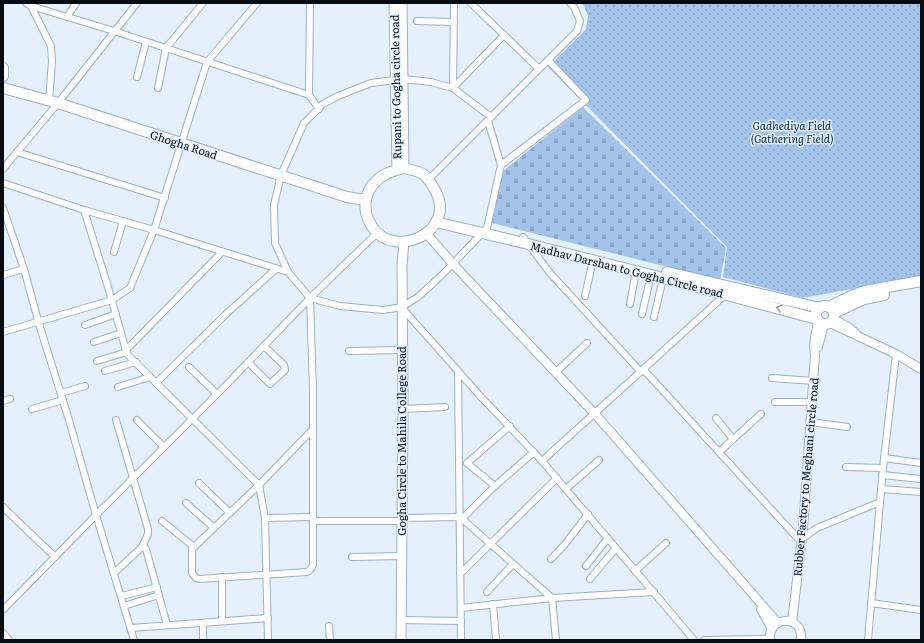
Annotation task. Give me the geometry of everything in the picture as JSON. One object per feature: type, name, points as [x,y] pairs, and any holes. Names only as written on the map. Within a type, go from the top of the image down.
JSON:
[{"type":"main road","name":"Rupani to Gogha circle road","points":[[394,3],[399,79]]},
{"type":"main road","name":"Rupani to Gogha circle road","points":[[400,169],[399,79],[402,3]]},
{"type":"main road","points":[[3,68],[3,76]]},
{"type":"main road","name":"Ghogha Road","points":[[3,88],[54,102],[347,197],[365,200]]},
{"type":"main road","points":[[400,169],[421,172],[430,179],[439,197],[438,219],[426,233],[415,239],[404,242],[389,240],[377,233],[369,222],[365,200],[374,182],[386,174],[400,169]]},
{"type":"main road","name":"Madhav Darshan to Gogha Circle road","points":[[438,219],[730,291],[826,317]]},
{"type":"main road","name":"Madhav Darshan to Gogha Circle road","points":[[525,240],[593,260],[663,278],[730,291]]},
{"type":"main road","name":"Gogha Circle to Mahila College Road","points":[[401,640],[403,409],[402,265],[404,242]]},
{"type":"main road","points":[[826,317],[851,296],[921,281]]},
{"type":"main road","points":[[826,317],[864,300],[921,287]]},
{"type":"street","points":[[67,17],[76,3]]},
{"type":"street","points":[[3,169],[54,102],[137,3]]},
{"type":"street","points":[[158,88],[166,48],[203,3]]},
{"type":"street","points":[[3,332],[38,323],[112,300],[130,288],[154,230],[208,62],[257,3]]},
{"type":"street","points":[[310,3],[310,95],[319,109]]},
{"type":"street","points":[[453,88],[454,3]]},
{"type":"street","points":[[470,3],[539,69]]},
{"type":"street","points":[[430,179],[577,31],[580,21],[574,7],[570,3]]},
{"type":"street","points":[[27,4],[310,95]]},
{"type":"street","points":[[27,4],[51,46],[54,102]]},
{"type":"street","points":[[417,21],[454,22]]},
{"type":"street","points":[[453,88],[504,35]]},
{"type":"street","points":[[137,77],[146,42]]},
{"type":"street","points":[[501,165],[586,100],[548,60]]},
{"type":"street","points":[[399,79],[431,82],[453,88],[489,119],[501,165],[484,230],[453,264],[418,297],[402,307],[383,310],[340,306],[310,298],[288,272],[275,243],[274,205],[281,175],[304,123],[323,104],[338,96],[371,83],[399,79]]},
{"type":"street","points":[[17,152],[165,198]]},
{"type":"street","points":[[3,183],[84,210],[154,230],[288,272]]},
{"type":"street","points":[[3,208],[5,220],[24,269],[38,323],[61,393],[134,640]]},
{"type":"street","points":[[84,210],[126,351],[150,377],[259,485],[265,518],[268,640]]},
{"type":"street","points":[[114,252],[123,221]]},
{"type":"street","points":[[3,610],[310,298],[377,233]]},
{"type":"street","points":[[426,233],[453,264],[595,414],[778,624]]},
{"type":"street","points":[[525,240],[550,273],[802,541],[824,525],[880,502]]},
{"type":"street","points":[[97,361],[126,351],[222,252]]},
{"type":"street","points":[[584,296],[593,260]]},
{"type":"street","points":[[3,276],[24,269]]},
{"type":"street","points":[[156,383],[224,316],[276,269]]},
{"type":"street","points":[[630,304],[636,271]]},
{"type":"street","points":[[642,314],[651,275]]},
{"type":"street","points":[[654,317],[663,278]]},
{"type":"street","points":[[542,460],[643,371],[730,291]]},
{"type":"street","points":[[310,298],[313,429],[312,569],[306,572],[199,579],[193,576],[191,552],[194,547],[259,485],[313,429]]},
{"type":"street","points":[[402,307],[458,371],[542,460],[694,640]]},
{"type":"street","points":[[85,325],[116,314]]},
{"type":"street","points":[[826,317],[850,328],[857,335],[896,354],[921,369]]},
{"type":"street","name":"Rubber Factory to Meghani circle road","points":[[792,622],[802,541],[815,355],[826,317]]},
{"type":"street","points":[[94,342],[121,333]]},
{"type":"street","points":[[556,372],[587,344]]},
{"type":"street","points":[[248,362],[270,384],[285,370],[284,365],[264,346]]},
{"type":"street","points":[[349,351],[402,350]]},
{"type":"street","points":[[868,640],[882,475],[896,354]]},
{"type":"street","points":[[105,371],[136,362]]},
{"type":"street","points":[[189,367],[217,394]]},
{"type":"street","points":[[458,371],[461,518],[461,640]]},
{"type":"street","points":[[118,387],[150,377]]},
{"type":"street","points":[[772,378],[814,381]]},
{"type":"street","points":[[61,393],[85,386]]},
{"type":"street","points":[[3,401],[10,399]]},
{"type":"street","points":[[32,409],[63,400]]},
{"type":"street","points":[[775,402],[812,402]]},
{"type":"street","points":[[403,409],[444,407]]},
{"type":"street","points":[[719,452],[760,414]]},
{"type":"street","points":[[716,418],[733,439]]},
{"type":"street","points":[[114,573],[142,547],[148,534],[148,529],[116,420]]},
{"type":"street","points":[[137,420],[164,447]]},
{"type":"street","points":[[811,422],[847,427]]},
{"type":"street","points":[[495,486],[467,463],[510,426]]},
{"type":"street","points":[[265,518],[401,520],[461,518],[534,452]]},
{"type":"street","points":[[884,458],[921,462]]},
{"type":"street","points":[[566,489],[599,460]]},
{"type":"street","points":[[846,467],[883,468]]},
{"type":"street","points":[[882,475],[921,479]]},
{"type":"street","points":[[461,573],[557,478]]},
{"type":"street","points":[[199,483],[230,513]]},
{"type":"street","points":[[881,489],[921,492]]},
{"type":"street","points":[[186,502],[214,528]]},
{"type":"street","points":[[3,507],[55,557]]},
{"type":"street","points":[[551,559],[566,543],[588,514]]},
{"type":"street","points":[[461,518],[552,598],[556,640]]},
{"type":"street","points":[[162,520],[194,547]]},
{"type":"street","points":[[586,566],[608,538]]},
{"type":"street","points":[[635,571],[666,542]]},
{"type":"street","points":[[142,547],[146,549],[167,626]]},
{"type":"street","points":[[590,579],[616,548]]},
{"type":"street","points":[[352,557],[401,556]]},
{"type":"street","points":[[487,592],[513,564]]},
{"type":"street","points":[[222,577],[222,621]]},
{"type":"street","points":[[122,596],[157,588]]},
{"type":"street","points":[[461,608],[552,598],[654,592]]},
{"type":"street","points":[[124,606],[159,595]]},
{"type":"street","points":[[704,640],[770,639],[795,598]]},
{"type":"street","points":[[871,603],[921,610]]},
{"type":"street","points":[[493,604],[496,640]]},
{"type":"street","points":[[131,628],[268,618]]},
{"type":"street","points":[[401,620],[461,621]]},
{"type":"street","points":[[778,624],[792,622],[800,629],[802,640]]},
{"type":"street","points":[[202,623],[203,640]]},
{"type":"street","points":[[329,626],[330,640]]},
{"type":"street","points":[[3,633],[9,640]]},
{"type":"green space","name":"Gadhediya Field (Gathering Field)","points":[[581,3],[921,3],[921,276],[803,298],[723,277],[727,247],[548,67],[586,29],[588,16],[584,6]]},
{"type":"green space","points":[[583,107],[726,248],[720,280],[492,223],[503,171]]}]
